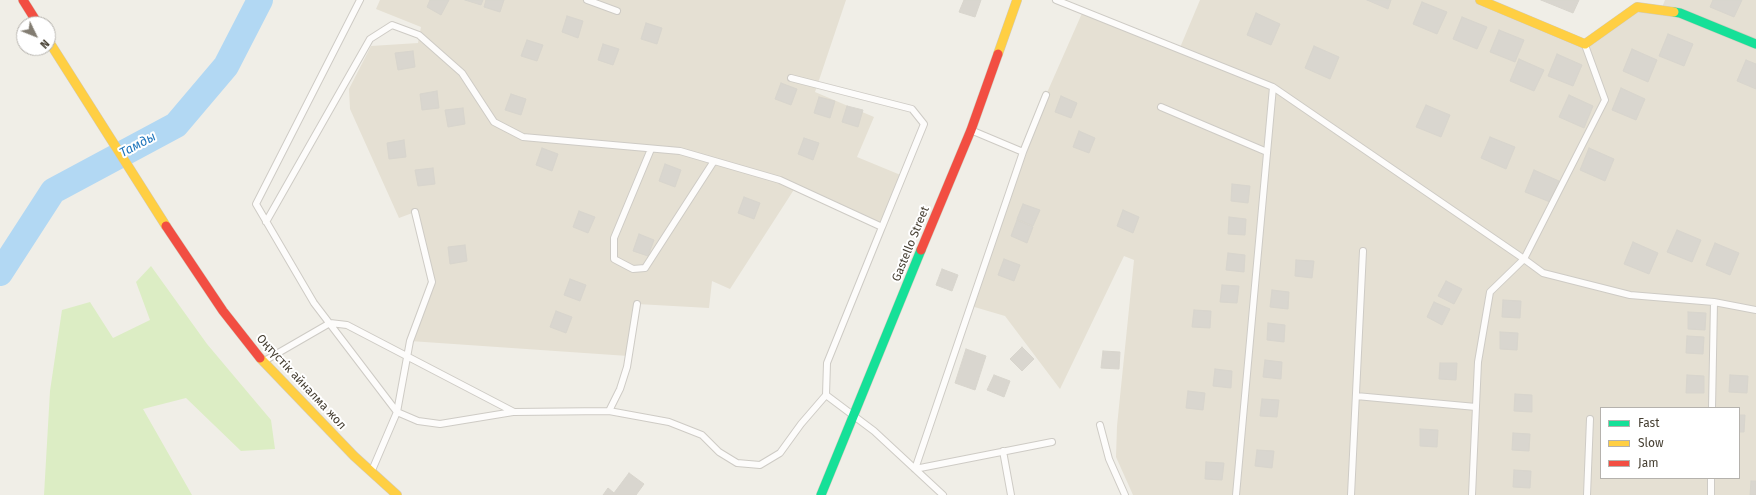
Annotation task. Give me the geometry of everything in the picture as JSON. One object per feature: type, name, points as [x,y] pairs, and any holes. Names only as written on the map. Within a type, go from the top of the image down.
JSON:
[{"type":"main road","points":[[23,0],[33,16]]},
{"type":"main road","name":"Gastello Street","points":[[821,495],[971,130],[1017,0]]},
{"type":"main road","points":[[1480,0],[1585,44],[1635,3],[1680,13],[1756,44]]},
{"type":"main road","name":"Оңтүстік айналма жол","points":[[56,53],[158,215],[223,311],[263,362],[371,472],[397,495]]},
{"type":"lane","points":[[360,0],[256,204],[314,303],[397,412],[418,421],[440,424],[514,412],[609,411],[669,422],[702,435],[719,452],[738,463],[760,465],[780,453],[801,424],[826,395],[827,363],[924,124],[912,109],[791,78]]},
{"type":"lane","points":[[587,0],[617,11]]},
{"type":"lane","points":[[1056,0],[1273,87],[1524,259],[1543,274],[1630,295],[1714,302],[1756,310]]},
{"type":"lane","points":[[266,222],[370,39],[392,25],[419,35],[462,73],[494,122],[523,137],[680,151],[780,180],[882,227]]},
{"type":"lane","points":[[1472,495],[1478,362],[1490,292],[1524,259],[1605,100],[1585,44]]},
{"type":"lane","points":[[1236,495],[1273,87]]},
{"type":"lane","points":[[915,469],[1023,152],[1046,95]]},
{"type":"lane","points":[[1161,107],[1267,152]]},
{"type":"lane","points":[[971,130],[1023,152]]},
{"type":"lane","points":[[651,149],[614,238],[614,259],[634,269],[645,268],[714,161]]},
{"type":"lane","points":[[371,472],[397,412],[410,341],[432,282],[415,212]]},
{"type":"lane","points":[[1351,495],[1363,251]]},
{"type":"lane","points":[[1712,407],[1714,302]]},
{"type":"lane","points":[[609,411],[620,389],[627,367],[637,304]]},
{"type":"lane","points":[[263,362],[330,323],[347,324],[514,412]]},
{"type":"lane","points":[[826,395],[854,415],[943,495]]},
{"type":"lane","points":[[1356,396],[1476,407]]},
{"type":"lane","points":[[1587,495],[1590,419]]},
{"type":"lane","points":[[1100,425],[1109,459],[1125,495]]},
{"type":"lane","points":[[915,469],[1052,442]]},
{"type":"lane","points":[[1003,452],[1011,495]]},
{"type":"lane","points":[[1711,479],[1711,495]]},
{"type":"shaded area","points":[[380,0],[846,0],[815,92],[874,117],[857,157],[903,176],[882,227],[795,188],[730,289],[712,281],[709,308],[637,304],[628,356],[410,341],[432,282],[415,212],[399,218],[350,109],[349,89],[371,46],[418,43],[421,27],[376,9]]},
{"type":"shaded area","points":[[1200,0],[1480,0],[1585,44],[1637,7],[1661,10],[1665,0],[1756,0],[1756,495],[1133,495],[1116,457],[1117,426],[1134,260],[1124,256],[1060,389],[1005,316],[971,306],[1046,95],[1083,11],[1179,50]]},
{"type":"green space","points":[[151,266],[207,344],[271,420],[275,449],[241,451],[186,398],[143,409],[192,495],[44,495],[50,391],[62,310],[90,302],[113,338],[150,320],[136,282]]},
{"type":"building","points":[[430,0],[449,0],[441,15],[427,7]]},
{"type":"building","points":[[465,0],[483,0],[481,5]]},
{"type":"building","points":[[486,0],[504,0],[500,12],[484,7]]},
{"type":"building","points":[[964,0],[981,0],[975,17],[959,12]]},
{"type":"building","points":[[1367,0],[1391,0],[1388,9]]},
{"type":"building","points":[[1541,0],[1579,0],[1573,13]]},
{"type":"building","points":[[1713,0],[1742,0],[1734,17],[1710,7]]},
{"type":"building","points":[[1422,2],[1447,12],[1437,34],[1413,24]]},
{"type":"building","points":[[1256,13],[1280,24],[1271,45],[1247,35]]},
{"type":"building","points":[[567,16],[583,21],[578,38],[562,32]]},
{"type":"building","points":[[1462,17],[1487,27],[1477,49],[1453,39]]},
{"type":"building","points":[[646,23],[662,28],[657,44],[641,39]]},
{"type":"building","points":[[1499,30],[1524,40],[1515,62],[1490,52]]},
{"type":"building","points":[[1668,34],[1693,44],[1684,66],[1659,56]]},
{"type":"building","points":[[527,40],[543,45],[537,61],[521,56]]},
{"type":"building","points":[[603,44],[619,49],[613,65],[598,60]]},
{"type":"building","points":[[1314,46],[1339,57],[1330,79],[1305,68]]},
{"type":"building","points":[[1632,49],[1657,60],[1648,82],[1623,71]]},
{"type":"building","points":[[413,51],[415,67],[398,70],[395,53]]},
{"type":"building","points":[[1557,54],[1582,65],[1573,86],[1548,76]]},
{"type":"building","points":[[1519,59],[1544,70],[1534,91],[1510,81]]},
{"type":"building","points":[[1746,60],[1756,64],[1756,89],[1737,81]]},
{"type":"building","points":[[781,83],[797,89],[791,105],[775,99]]},
{"type":"building","points":[[1621,88],[1645,99],[1636,120],[1612,110]]},
{"type":"building","points":[[437,91],[439,108],[422,110],[420,94]]},
{"type":"building","points":[[511,94],[526,99],[521,115],[505,110]]},
{"type":"building","points":[[1569,95],[1593,106],[1584,128],[1559,117]]},
{"type":"building","points":[[1061,96],[1077,103],[1071,118],[1055,112]]},
{"type":"building","points":[[819,97],[835,101],[830,118],[814,113]]},
{"type":"building","points":[[1426,105],[1450,115],[1441,137],[1416,127]]},
{"type":"building","points":[[847,106],[863,110],[858,127],[842,122]]},
{"type":"building","points":[[463,108],[465,124],[448,127],[445,110]]},
{"type":"building","points":[[1079,131],[1095,138],[1089,153],[1073,147]]},
{"type":"building","points":[[1490,137],[1515,147],[1506,169],[1481,158]]},
{"type":"building","points":[[804,138],[819,143],[813,160],[798,154]]},
{"type":"building","points":[[404,140],[406,157],[389,159],[387,143]]},
{"type":"building","points":[[542,148],[558,154],[552,171],[536,165]]},
{"type":"building","points":[[1589,148],[1614,159],[1605,181],[1580,170]]},
{"type":"building","points":[[665,164],[681,170],[675,187],[659,181]]},
{"type":"building","points":[[433,168],[435,184],[418,186],[415,170]]},
{"type":"building","points":[[1534,170],[1559,181],[1550,202],[1525,192]]},
{"type":"building","points":[[1232,184],[1250,186],[1248,203],[1231,201]]},
{"type":"building","points":[[744,197],[760,203],[754,219],[738,213]]},
{"type":"building","points":[[1023,204],[1040,210],[1033,226],[1017,219]]},
{"type":"building","points":[[1123,210],[1139,217],[1133,233],[1117,226]]},
{"type":"building","points":[[579,211],[595,217],[588,233],[573,227]]},
{"type":"building","points":[[1229,217],[1246,219],[1245,235],[1228,234]]},
{"type":"building","points":[[1017,220],[1033,227],[1027,243],[1011,236]]},
{"type":"building","points":[[1677,230],[1701,240],[1692,262],[1667,252]]},
{"type":"building","points":[[639,234],[654,240],[648,256],[633,251]]},
{"type":"building","points":[[1633,242],[1658,253],[1649,274],[1624,264]]},
{"type":"building","points":[[1715,243],[1739,253],[1730,275],[1706,265]]},
{"type":"building","points":[[465,245],[467,261],[450,264],[448,247]]},
{"type":"building","points":[[1228,253],[1245,255],[1244,272],[1226,270]]},
{"type":"building","points":[[1004,259],[1020,265],[1014,281],[998,275]]},
{"type":"building","points":[[1296,260],[1314,261],[1312,278],[1295,276]]},
{"type":"building","points":[[942,269],[958,275],[952,291],[936,285]]},
{"type":"building","points":[[570,279],[586,285],[580,301],[564,295]]},
{"type":"building","points":[[1446,281],[1462,289],[1454,304],[1438,296]]},
{"type":"building","points":[[1222,285],[1239,286],[1237,303],[1220,302]]},
{"type":"building","points":[[1272,290],[1289,292],[1288,309],[1270,307]]},
{"type":"building","points":[[1503,300],[1521,301],[1520,318],[1502,317]]},
{"type":"building","points":[[1434,302],[1450,309],[1442,325],[1427,317]]},
{"type":"building","points":[[1194,310],[1211,311],[1210,328],[1192,327]]},
{"type":"building","points":[[556,311],[572,317],[566,333],[550,327]]},
{"type":"building","points":[[1688,312],[1706,313],[1705,330],[1688,329]]},
{"type":"building","points":[[1268,323],[1285,325],[1284,342],[1267,340]]},
{"type":"building","points":[[1500,332],[1518,333],[1517,350],[1500,349]]},
{"type":"building","points":[[1687,336],[1704,337],[1703,354],[1686,353]]},
{"type":"building","points":[[1022,347],[1034,359],[1022,371],[1010,359]]},
{"type":"building","points":[[966,349],[986,356],[975,390],[955,383]]},
{"type":"building","points":[[1103,351],[1120,352],[1119,369],[1101,368]]},
{"type":"building","points":[[1265,360],[1282,362],[1281,379],[1263,377]]},
{"type":"building","points":[[1440,363],[1457,363],[1456,380],[1439,379]]},
{"type":"building","points":[[1215,369],[1232,371],[1231,388],[1213,386]]},
{"type":"building","points":[[994,375],[1010,381],[1004,397],[987,390]]},
{"type":"building","points":[[1687,375],[1704,376],[1704,393],[1686,393]]},
{"type":"building","points":[[1730,375],[1748,376],[1747,393],[1729,392]]},
{"type":"building","points":[[1188,391],[1205,393],[1203,410],[1186,408]]},
{"type":"building","points":[[1515,394],[1532,395],[1532,412],[1514,411]]},
{"type":"building","points":[[1262,399],[1279,400],[1277,417],[1260,416]]},
{"type":"building","points":[[1740,415],[1745,415],[1744,432],[1740,432]]},
{"type":"building","points":[[1420,429],[1438,430],[1437,447],[1420,446]]},
{"type":"building","points":[[1513,433],[1530,434],[1529,451],[1512,450]]},
{"type":"building","points":[[1257,450],[1274,451],[1272,468],[1255,466]]},
{"type":"building","points":[[1206,462],[1224,463],[1222,480],[1205,479]]},
{"type":"building","points":[[1514,470],[1531,471],[1530,488],[1513,487]]},
{"type":"building","points":[[629,473],[644,484],[636,495],[603,495],[608,488],[614,493]]},
{"type":"building","points":[[1751,481],[1756,481],[1756,495],[1750,495]]},
{"type":"waterway","name":"Тамды","points":[[0,273],[53,191],[176,125],[226,66],[260,0]]},
{"type":"traffic: fast","points":[[1674,12],[1680,13],[1756,44]]},
{"type":"traffic: fast","points":[[821,495],[921,250]]},
{"type":"traffic: slow","points":[[998,54],[1017,0]]},
{"type":"traffic: slow","points":[[1480,0],[1585,44],[1637,7],[1674,12]]},
{"type":"traffic: slow","points":[[56,53],[166,226]]},
{"type":"traffic: slow","points":[[260,358],[354,456],[397,495]]},
{"type":"traffic: jam","points":[[23,0],[33,16]]},
{"type":"traffic: jam","points":[[921,250],[971,130],[998,54]]},
{"type":"traffic: jam","points":[[166,226],[223,311],[260,358]]}]
